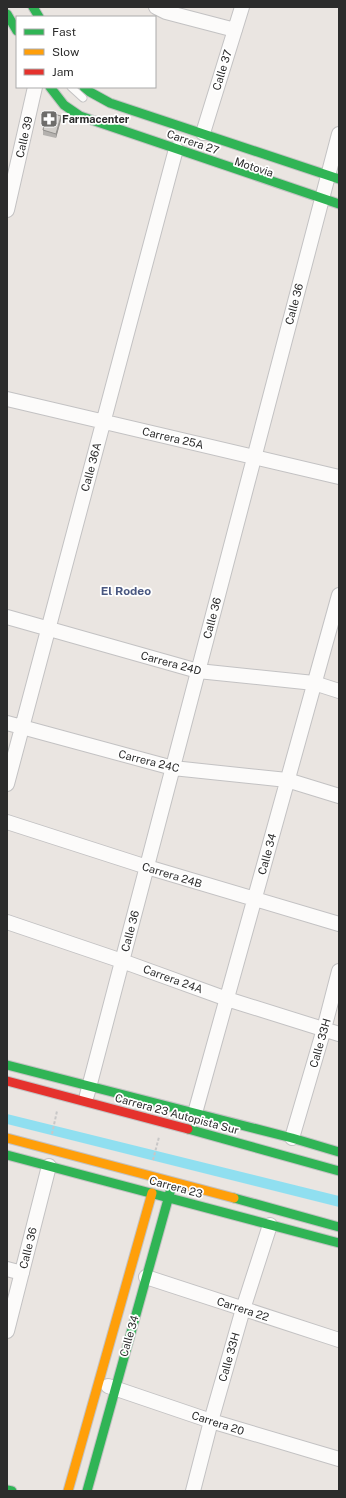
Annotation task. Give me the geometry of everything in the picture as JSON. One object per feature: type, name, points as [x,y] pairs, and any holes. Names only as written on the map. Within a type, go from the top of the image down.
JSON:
[{"type":"street","points":[[33,7],[38,16]]},
{"type":"street","points":[[156,7],[166,12],[235,30]]},
{"type":"street","name":"Calle 37","points":[[203,134],[242,7]]},
{"type":"street","points":[[7,14],[16,29]]},
{"type":"street","name":"Calle 39","points":[[7,210],[35,88]]},
{"type":"street","name":"Carrera 27","points":[[51,88],[59,100],[80,116],[176,149],[327,186]]},
{"type":"street","name":"Carrera 27","points":[[85,88],[110,103],[203,134],[327,186],[339,204]]},
{"type":"street","name":"Calle 36","points":[[86,1101],[254,457],[327,186],[339,134]]},
{"type":"street","name":"Calle 36A","points":[[7,784],[176,149]]},
{"type":"street","name":"Carrera 25A","points":[[7,400],[339,477]]},
{"type":"street","name":"Calle 34","points":[[195,1113],[338,599]]},
{"type":"street","name":"Carrera 24D","points":[[7,617],[198,672],[314,683],[339,691]]},
{"type":"street","name":"Carrera 24C","points":[[7,723],[173,768],[287,780],[339,796]]},
{"type":"street","name":"Carrera 24B","points":[[7,822],[254,900],[339,924]]},
{"type":"street","name":"Carrera 24A","points":[[7,922],[227,999],[339,1034]]},
{"type":"street","name":"Calle 33H","points":[[292,1138],[324,1029],[339,971]]},
{"type":"street","points":[[7,1065],[292,1138],[339,1152]]},
{"type":"street","name":"Carrera 23 Autopista Sur","points":[[7,1081],[86,1101],[339,1171]]},
{"type":"street","points":[[7,1138],[173,1181],[339,1227]]},
{"type":"street","name":"Carrera 23","points":[[7,1156],[339,1243]]},
{"type":"street","name":"Calle 36","points":[[7,1331],[49,1166]]},
{"type":"street","name":"Calle 34","points":[[87,1491],[114,1388],[173,1181]]},
{"type":"street","name":"Calle 34","points":[[68,1491],[152,1193]]},
{"type":"street","name":"Calle 33H","points":[[193,1491],[243,1309],[270,1225]]},
{"type":"street","points":[[7,1269],[22,1273]]},
{"type":"street","name":"Carrera 22","points":[[146,1277],[339,1340]]},
{"type":"street","name":"Carrera 20","points":[[98,1383],[211,1421],[339,1460]]},
{"type":"street","points":[[7,1490],[12,1491]]},
{"type":"lane","points":[[63,88],[82,106]]},
{"type":"lane","points":[[72,88],[80,96],[90,102]]},
{"type":"lane","points":[[116,113],[102,111],[197,148]]},
{"type":"path","points":[[50,1138],[56,1118]]},
{"type":"path","points":[[152,1162],[160,1134]]},
{"type":"water","points":[[7,1114],[339,1196],[339,1207],[7,1124]]},
{"type":"building","points":[[47,112],[61,116],[56,134],[43,130]]},
{"type":"traffic: fast","points":[[33,7],[38,16]]},
{"type":"traffic: fast","points":[[7,14],[16,29]]},
{"type":"traffic: fast","points":[[51,88],[64,105],[80,116],[339,204]]},
{"type":"traffic: fast","points":[[85,88],[110,103],[339,179]]},
{"type":"traffic: fast","points":[[7,1065],[292,1138],[339,1152]]},
{"type":"traffic: fast","points":[[188,1129],[339,1171]]},
{"type":"traffic: fast","points":[[7,1155],[339,1243]]},
{"type":"traffic: fast","points":[[87,1491],[172,1185]]},
{"type":"traffic: fast","points":[[234,1198],[339,1227]]},
{"type":"traffic: fast","points":[[7,1490],[12,1491]]},
{"type":"traffic: slow","points":[[7,1138],[234,1198]]},
{"type":"traffic: slow","points":[[68,1491],[152,1193]]},
{"type":"traffic: jam","points":[[7,1081],[188,1129]]},
{"type":"place","name":"Farmacenter","points":[[49,119]]},
{"type":"district","name":"El Rodeo","points":[[126,591]]}]
